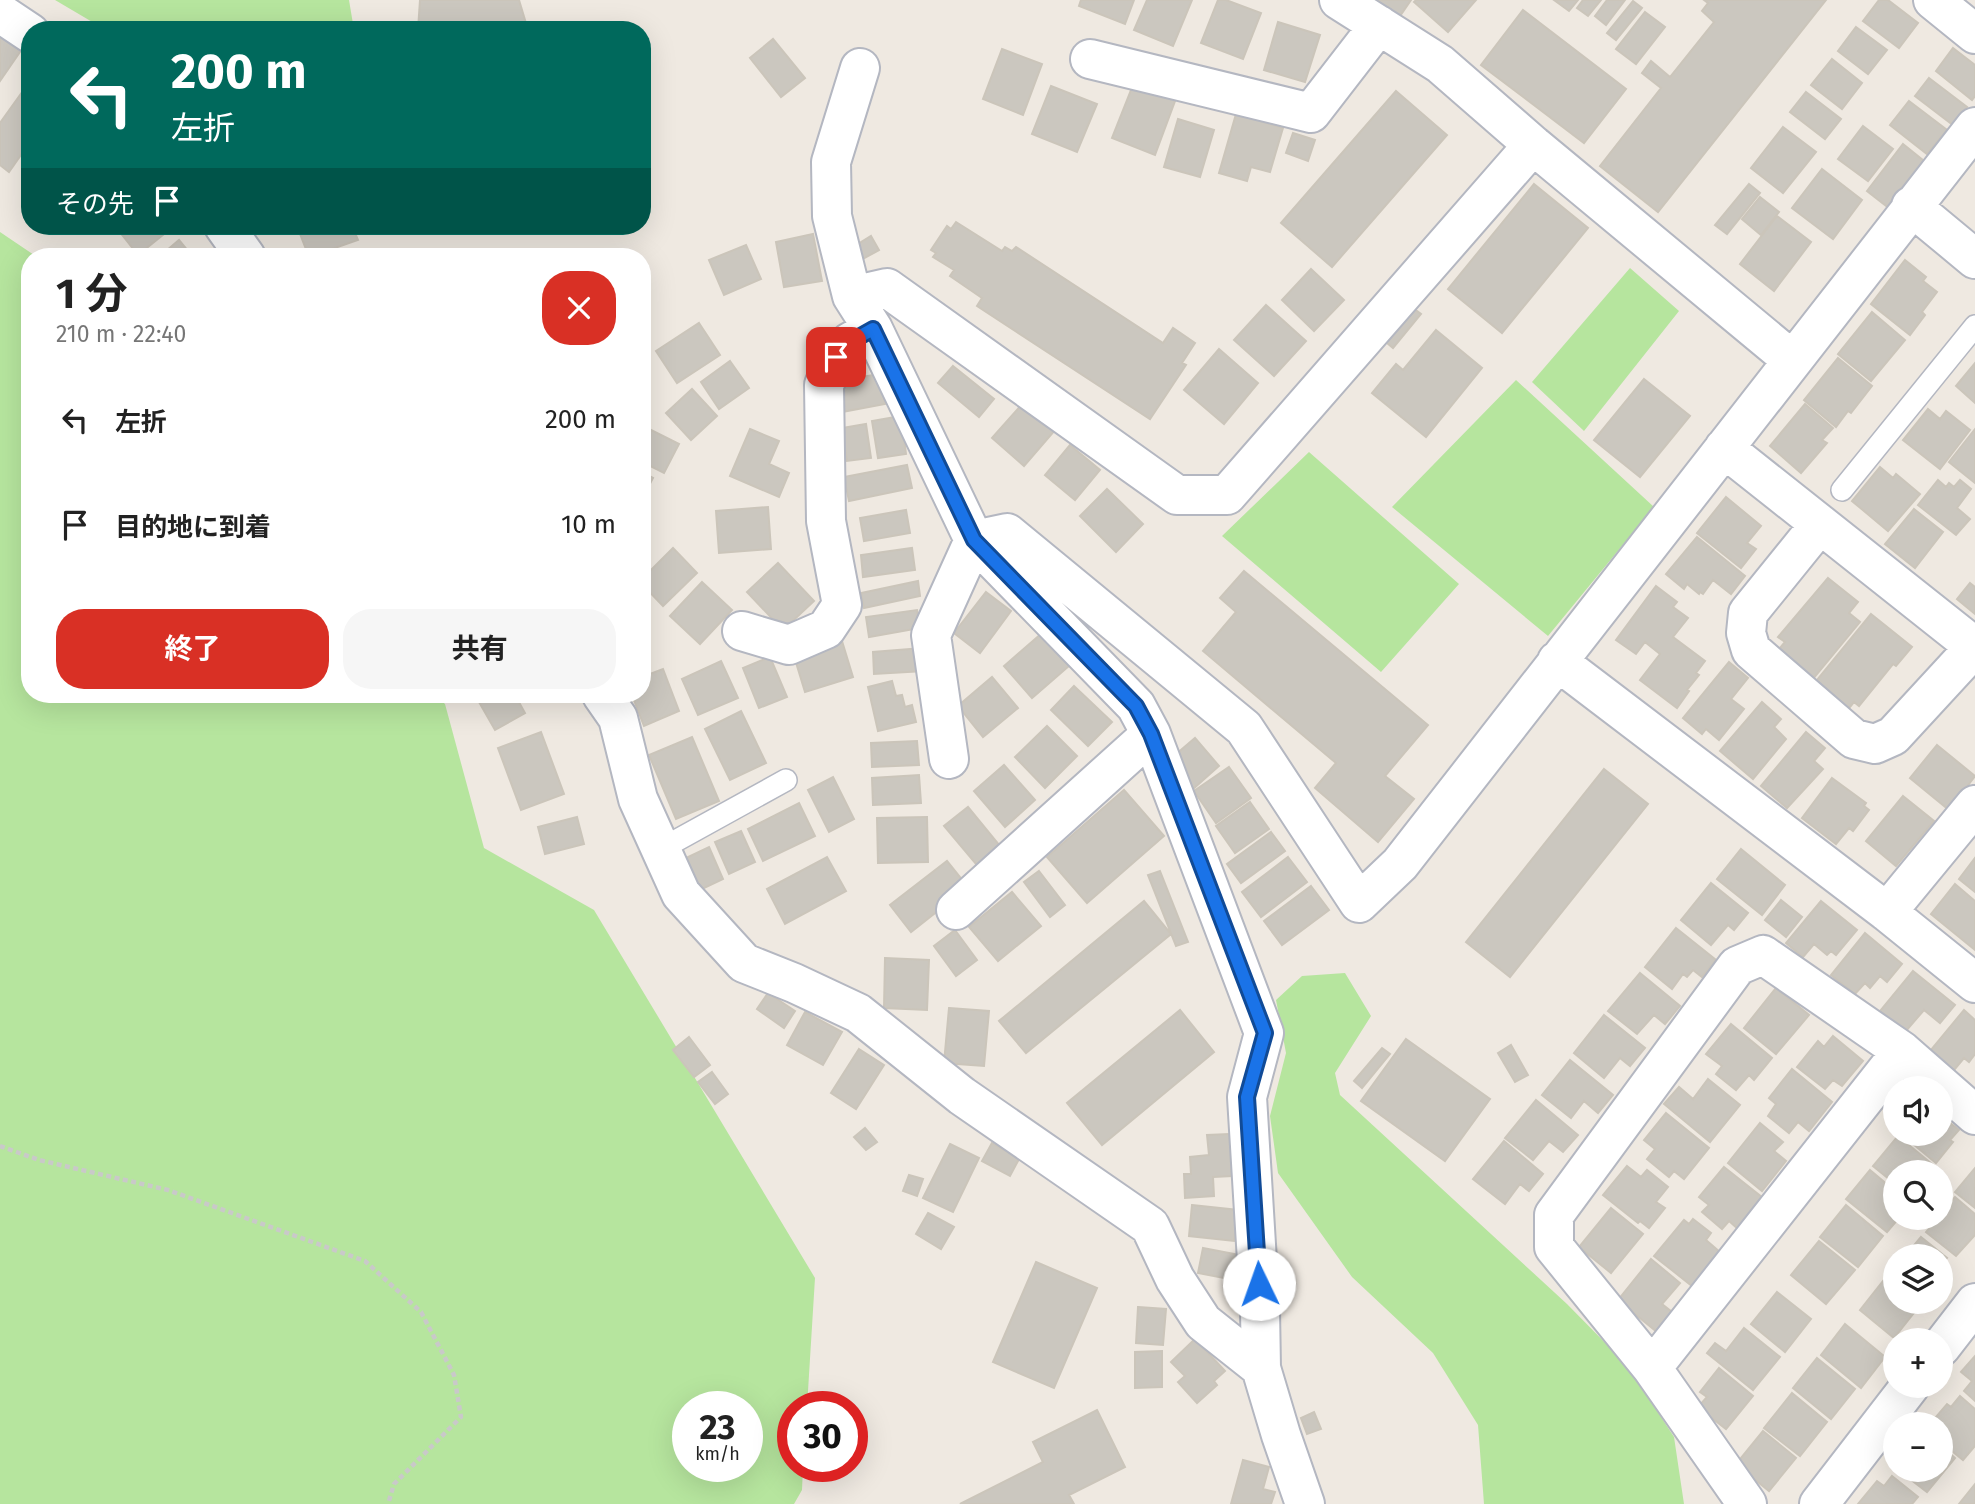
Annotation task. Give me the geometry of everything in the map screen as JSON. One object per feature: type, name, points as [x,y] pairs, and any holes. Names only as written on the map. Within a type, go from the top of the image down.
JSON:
[{"type":"street","points":[[1339,0],[1440,64],[1533,145],[1792,360]]},
{"type":"street","points":[[1933,0],[1975,34]]},
{"type":"street","points":[[0,13],[21,27]]},
{"type":"street","points":[[1090,59],[1311,113],[1378,25]]},
{"type":"street","points":[[860,68],[831,162],[832,216],[852,296],[873,329],[974,540],[1136,706],[1151,734],[1265,1033],[1247,1097],[1261,1368],[1305,1504]]},
{"type":"street","points":[[974,540],[1007,533],[1244,728],[1359,903],[1400,864],[1975,127]]},
{"type":"street","points":[[852,296],[887,288],[1177,495],[1227,495],[1533,145]]},
{"type":"street","points":[[1911,206],[1975,259]]},
{"type":"street","points":[[742,631],[789,645],[826,629],[842,606],[826,521],[824,385],[836,357],[850,342],[873,329]]},
{"type":"street","points":[[1724,447],[1975,647],[1893,736],[1875,744],[1854,739],[1751,650],[1746,633],[1748,613],[1819,524]]},
{"type":"street","points":[[949,759],[931,635],[974,540]]},
{"type":"street","points":[[1557,661],[1887,912],[1975,983]]},
{"type":"street","points":[[608,703],[618,718],[638,799],[681,894],[744,963],[858,1013],[961,1096],[1150,1226],[1175,1279],[1203,1322],[1261,1368]]},
{"type":"street","points":[[956,910],[1151,734]]},
{"type":"street","points":[[1887,912],[1975,805]]},
{"type":"street","points":[[1747,1504],[1652,1368],[1554,1247],[1554,1215],[1737,966],[1763,955],[1902,1051],[1975,1115]]},
{"type":"street","points":[[1652,1368],[1902,1051]]},
{"type":"street","points":[[1953,1331],[1975,1303]]},
{"type":"street","points":[[1819,1504],[1901,1398]]},
{"type":"lane","points":[[1842,490],[1975,326]]},
{"type":"lane","points":[[661,849],[786,780]]},
{"type":"path","points":[[0,1146],[38,1160],[168,1190],[365,1261],[403,1295],[421,1312],[444,1353],[454,1375],[461,1417],[394,1484],[388,1504]]},
{"type":"green space","points":[[55,0],[349,0],[352,21],[91,21]]},
{"type":"green space","points":[[0,232],[24,248],[21,248],[21,703],[445,704],[484,848],[594,910],[815,1278],[808,1391],[777,1391],[777,1482],[802,1482],[802,1490],[794,1504],[0,1504]]},
{"type":"green space","points":[[1630,268],[1679,311],[1584,431],[1532,382]]},
{"type":"green space","points":[[1516,380],[1654,507],[1548,636],[1392,507]]},
{"type":"green space","points":[[1309,452],[1459,584],[1381,672],[1222,536]]},
{"type":"green space","points":[[1345,973],[1371,1016],[1335,1073],[1340,1095],[1567,1304],[1628,1366],[1674,1437],[1684,1504],[1484,1504],[1478,1425],[1433,1353],[1352,1277],[1278,1173],[1270,1116],[1286,1053],[1276,1000],[1302,976]]},
{"type":"building","points":[[420,0],[519,0],[525,21],[419,21]]},
{"type":"building","points":[[1081,0],[1134,0],[1125,24],[1079,6]]},
{"type":"building","points":[[1147,0],[1192,0],[1173,46],[1134,30]]},
{"type":"building","points":[[1218,0],[1226,0],[1261,13],[1243,59],[1201,43]]},
{"type":"building","points":[[1376,0],[1411,0],[1400,16]]},
{"type":"building","points":[[1476,0],[1448,32],[1414,2]]},
{"type":"building","points":[[1554,0],[1578,0],[1569,11]]},
{"type":"building","points":[[1583,0],[1601,0],[1588,16],[1577,8]]},
{"type":"building","points":[[1607,0],[1625,0],[1606,25],[1595,16]]},
{"type":"building","points":[[1704,0],[1826,0],[1658,212],[1600,166],[1661,88],[1642,73],[1651,61],[1670,77],[1714,22],[1702,11],[1708,3]]},
{"type":"building","points":[[1879,0],[1888,0],[1918,23],[1899,48],[1863,21]]},
{"type":"building","points":[[1633,1],[1642,8],[1616,40],[1607,33]]},
{"type":"building","points":[[1523,10],[1626,89],[1584,143],[1481,65]]},
{"type":"building","points":[[1645,12],[1665,27],[1636,64],[1616,49]]},
{"type":"building","points":[[1278,22],[1320,35],[1305,82],[1264,70]]},
{"type":"building","points":[[1856,27],[1887,50],[1868,74],[1838,51]]},
{"type":"building","points":[[0,34],[21,50],[0,81]]},
{"type":"building","points":[[773,39],[805,78],[781,97],[750,58]]},
{"type":"building","points":[[1953,48],[1975,65],[1975,96],[1972,100],[1936,71]]},
{"type":"building","points":[[1002,49],[1042,64],[1023,115],[983,99]]},
{"type":"building","points":[[1832,59],[1862,83],[1842,109],[1811,85]]},
{"type":"building","points":[[1929,78],[1967,107],[1953,125],[1915,96]]},
{"type":"building","points":[[1133,85],[1175,101],[1155,155],[1112,138]]},
{"type":"building","points":[[1051,86],[1097,104],[1077,152],[1032,134]]},
{"type":"building","points":[[1396,91],[1447,135],[1332,267],[1281,223]]},
{"type":"building","points":[[1806,92],[1841,119],[1825,139],[1790,112]]},
{"type":"building","points":[[21,94],[21,155],[9,172],[0,165],[0,123]]},
{"type":"building","points":[[1909,101],[1947,130],[1927,154],[1890,125]]},
{"type":"building","points":[[1236,114],[1283,128],[1270,172],[1251,167],[1247,181],[1219,173]]},
{"type":"building","points":[[1178,119],[1214,130],[1200,177],[1164,167]]},
{"type":"building","points":[[1863,126],[1893,149],[1868,181],[1838,159]]},
{"type":"building","points":[[1783,127],[1816,152],[1783,193],[1751,168]]},
{"type":"building","points":[[1293,133],[1315,140],[1308,161],[1286,153]]},
{"type":"building","points":[[1903,144],[1929,165],[1894,212],[1867,191]]},
{"type":"building","points":[[1822,169],[1862,200],[1833,239],[1792,208]]},
{"type":"building","points":[[1534,184],[1588,228],[1502,333],[1448,289]]},
{"type":"building","points":[[1749,184],[1760,193],[1727,234],[1715,225]]},
{"type":"building","points":[[1760,197],[1779,212],[1761,235],[1742,219]]},
{"type":"building","points":[[1777,216],[1811,242],[1774,291],[1740,264]]},
{"type":"building","points":[[956,222],[1002,251],[1005,247],[1012,251],[1016,247],[1163,343],[1173,328],[1195,343],[1182,363],[1186,365],[1150,419],[977,306],[982,298],[950,276],[954,270],[933,257],[936,253],[931,250],[947,226],[951,229]]},
{"type":"building","points":[[813,234],[822,281],[784,287],[776,242]]},
{"type":"building","points":[[122,235],[163,235],[147,248],[132,248]]},
{"type":"building","points":[[300,235],[356,235],[358,240],[335,248],[306,248]]},
{"type":"building","points":[[871,236],[879,250],[861,260],[853,247]]},
{"type":"building","points":[[179,240],[186,248],[170,248]]},
{"type":"building","points":[[746,245],[761,279],[724,295],[709,260]]},
{"type":"building","points":[[1905,260],[1926,277],[1923,281],[1937,292],[1910,335],[1871,304]]},
{"type":"building","points":[[1311,269],[1344,300],[1314,331],[1282,300]]},
{"type":"building","points":[[1266,305],[1306,341],[1274,376],[1234,340]]},
{"type":"building","points":[[1413,308],[1421,314],[1393,348],[1386,342]]},
{"type":"building","points":[[1872,312],[1905,340],[1871,381],[1838,354]]},
{"type":"building","points":[[699,323],[720,355],[677,383],[656,351]]},
{"type":"building","points":[[1436,330],[1482,368],[1426,437],[1372,393],[1396,364],[1403,370]]},
{"type":"building","points":[[1219,349],[1258,383],[1224,424],[1184,390]]},
{"type":"building","points":[[1838,358],[1872,386],[1836,427],[1804,400]]},
{"type":"building","points":[[730,361],[749,388],[719,409],[701,382]]},
{"type":"building","points":[[1975,363],[1975,403],[1956,386]]},
{"type":"building","points":[[953,366],[994,399],[979,417],[938,383]]},
{"type":"building","points":[[880,374],[885,404],[842,412],[837,381]]},
{"type":"building","points":[[1644,379],[1690,416],[1640,477],[1594,440]]},
{"type":"building","points":[[692,389],[717,416],[691,440],[666,413]]},
{"type":"building","points":[[1023,403],[1055,430],[1024,466],[992,438]]},
{"type":"building","points":[[1805,404],[1833,428],[1822,440],[1827,443],[1801,473],[1770,446]]},
{"type":"building","points":[[1928,409],[1940,419],[1946,411],[1970,430],[1940,469],[1903,440]]},
{"type":"building","points":[[901,416],[906,454],[878,458],[872,421]]},
{"type":"building","points":[[866,424],[871,458],[847,461],[842,428]]},
{"type":"building","points":[[750,429],[779,441],[769,464],[789,473],[779,497],[730,476]]},
{"type":"building","points":[[1975,429],[1975,483],[1949,462]]},
{"type":"building","points":[[651,430],[679,444],[664,473],[651,466]]},
{"type":"building","points":[[1070,445],[1100,470],[1075,500],[1045,475]]},
{"type":"building","points":[[907,465],[912,488],[849,501],[844,477]]},
{"type":"building","points":[[1880,467],[1893,478],[1896,474],[1920,494],[1888,531],[1852,501]]},
{"type":"building","points":[[1938,480],[1946,487],[1949,483],[1954,487],[1960,480],[1971,489],[1957,508],[1970,519],[1956,535],[1918,505]]},
{"type":"building","points":[[1107,489],[1143,524],[1116,552],[1080,516]]},
{"type":"building","points":[[1726,497],[1761,526],[1747,543],[1756,549],[1741,568],[1697,533]]},
{"type":"building","points":[[768,507],[771,549],[719,553],[716,511]]},
{"type":"building","points":[[1914,509],[1943,532],[1915,568],[1885,544]]},
{"type":"building","points":[[906,510],[910,533],[864,541],[860,518]]},
{"type":"building","points":[[1697,537],[1745,576],[1731,594],[1713,580],[1703,594],[1699,594],[1687,584],[1684,589],[1666,574]]},
{"type":"building","points":[[673,548],[697,573],[663,606],[651,593],[651,570]]},
{"type":"building","points":[[912,548],[915,570],[863,577],[861,555]]},
{"type":"building","points":[[778,563],[814,601],[783,630],[747,592]]},
{"type":"building","points":[[1244,571],[1428,725],[1385,776],[1414,799],[1378,842],[1315,788],[1336,763],[1203,651],[1236,612],[1220,598]]},
{"type":"building","points":[[1828,578],[1858,602],[1849,613],[1860,622],[1813,679],[1775,654],[1785,642],[1778,637]]},
{"type":"building","points":[[918,581],[920,596],[864,608],[861,593]]},
{"type":"building","points":[[702,582],[732,610],[700,644],[670,616]]},
{"type":"building","points":[[1970,583],[1975,587],[1975,614],[1957,599]]},
{"type":"building","points":[[1656,586],[1677,602],[1673,607],[1688,618],[1673,637],[1705,661],[1677,708],[1640,680],[1660,654],[1645,642],[1636,654],[1616,640]]},
{"type":"building","points":[[986,592],[1011,611],[980,653],[954,633]]},
{"type":"building","points":[[917,610],[920,628],[869,637],[866,617]]},
{"type":"building","points":[[1871,614],[1912,647],[1896,666],[1893,664],[1859,706],[1854,702],[1845,713],[1812,686]]},
{"type":"building","points":[[1041,634],[1069,666],[1032,698],[1004,666]]},
{"type":"building","points":[[842,641],[853,677],[805,692],[794,656]]},
{"type":"building","points":[[922,648],[924,671],[874,674],[873,652]]},
{"type":"building","points":[[770,657],[787,697],[759,708],[743,668]]},
{"type":"building","points":[[721,661],[738,698],[698,715],[682,679]]},
{"type":"building","points":[[1729,662],[1748,678],[1731,699],[1744,709],[1719,740],[1706,729],[1702,734],[1683,718]]},
{"type":"building","points":[[663,669],[679,711],[644,726],[635,703],[651,703],[651,674]]},
{"type":"building","points":[[992,677],[1018,708],[983,737],[958,706]]},
{"type":"building","points":[[892,681],[896,696],[902,695],[905,707],[912,705],[916,722],[878,731],[868,687]]},
{"type":"building","points":[[1074,686],[1112,722],[1088,746],[1051,710]]},
{"type":"building","points":[[1762,702],[1781,719],[1774,727],[1786,739],[1753,779],[1720,751]]},
{"type":"building","points":[[480,703],[519,703],[525,713],[495,730]]},
{"type":"building","points":[[741,711],[766,763],[730,780],[705,729]]},
{"type":"building","points":[[1047,726],[1077,756],[1045,788],[1015,757]]},
{"type":"building","points":[[541,732],[564,794],[521,810],[498,748]]},
{"type":"building","points":[[1806,732],[1825,748],[1814,761],[1823,769],[1787,808],[1761,786]]},
{"type":"building","points":[[692,737],[719,801],[676,819],[649,755]]},
{"type":"building","points":[[1195,738],[1219,766],[1193,789],[1180,774],[1185,770],[1174,756]]},
{"type":"building","points":[[917,741],[919,765],[872,767],[871,743]]},
{"type":"building","points":[[1937,745],[1975,776],[1949,810],[1910,778]]},
{"type":"building","points":[[1004,765],[1035,800],[1005,827],[974,791]]},
{"type":"building","points":[[1229,767],[1251,798],[1216,823],[1194,791]]},
{"type":"building","points":[[1604,769],[1648,804],[1510,977],[1466,942]]},
{"type":"building","points":[[919,775],[921,803],[873,805],[872,778]]},
{"type":"building","points":[[833,777],[854,819],[829,832],[808,790]]},
{"type":"building","points":[[1832,778],[1866,803],[1864,806],[1869,810],[1853,831],[1849,828],[1836,844],[1802,818]]},
{"type":"building","points":[[1124,790],[1164,836],[1087,903],[1047,857]]},
{"type":"building","points":[[1903,796],[1934,821],[1896,866],[1866,841]]},
{"type":"building","points":[[1250,802],[1269,829],[1235,853],[1216,826]]},
{"type":"building","points":[[799,803],[815,836],[763,861],[748,829]]},
{"type":"building","points":[[968,807],[1005,852],[982,871],[944,826]]},
{"type":"building","points":[[577,817],[584,844],[545,854],[538,827]]},
{"type":"building","points":[[927,817],[928,862],[878,863],[877,818]]},
{"type":"building","points":[[741,831],[755,862],[729,874],[715,842]]},
{"type":"building","points":[[1271,832],[1285,851],[1241,883],[1227,864]]},
{"type":"building","points":[[709,847],[723,879],[700,890],[686,858]]},
{"type":"building","points":[[1741,849],[1785,885],[1762,915],[1717,879]]},
{"type":"building","points":[[827,857],[846,891],[785,924],[767,889]]},
{"type":"building","points":[[1288,857],[1307,882],[1261,917],[1242,892]]},
{"type":"building","points":[[1975,858],[1975,892],[1959,879]]},
{"type":"building","points":[[947,861],[968,887],[911,932],[890,905]]},
{"type":"building","points":[[1039,871],[1065,905],[1050,917],[1024,882]]},
{"type":"building","points":[[1160,871],[1188,942],[1176,946],[1148,875]]},
{"type":"building","points":[[1711,883],[1748,913],[1734,930],[1728,925],[1711,945],[1681,920]]},
{"type":"building","points":[[1955,884],[1975,901],[1975,950],[1931,914]]},
{"type":"building","points":[[1311,886],[1329,910],[1282,945],[1264,921]]},
{"type":"building","points":[[1012,892],[1041,926],[998,961],[969,927]]},
{"type":"building","points":[[1781,900],[1802,917],[1786,937],[1765,920]]},
{"type":"building","points":[[1144,901],[1171,934],[1026,1053],[999,1021]]},
{"type":"building","points":[[1821,901],[1857,930],[1836,955],[1831,951],[1827,955],[1814,944],[1803,957],[1786,943]]},
{"type":"building","points":[[1676,928],[1716,960],[1702,977],[1693,970],[1687,977],[1683,974],[1672,989],[1645,967]]},
{"type":"building","points":[[955,930],[977,960],[956,976],[934,946]]},
{"type":"building","points":[[1865,933],[1902,964],[1887,982],[1880,976],[1870,988],[1865,983],[1855,994],[1831,975]]},
{"type":"building","points":[[885,958],[929,960],[927,1010],[884,1008]]},
{"type":"building","points":[[1913,971],[1955,1005],[1940,1023],[1924,1010],[1905,1032],[1880,1011]]},
{"type":"building","points":[[1640,973],[1680,1006],[1665,1024],[1654,1015],[1637,1034],[1608,1011]]},
{"type":"building","points":[[1776,988],[1809,1015],[1776,1054],[1744,1028]]},
{"type":"building","points":[[768,993],[795,1011],[784,1028],[757,1009]]},
{"type":"building","points":[[949,1008],[989,1011],[984,1066],[944,1063]]},
{"type":"building","points":[[1180,1010],[1214,1052],[1102,1145],[1067,1103]]},
{"type":"building","points":[[1964,1010],[1975,1020],[1975,1054],[1969,1062],[1964,1058],[1954,1070],[1930,1051]]},
{"type":"building","points":[[805,1012],[842,1032],[823,1065],[787,1045]]},
{"type":"building","points":[[1604,1015],[1645,1048],[1630,1066],[1620,1058],[1604,1078],[1574,1053]]},
{"type":"building","points":[[1731,1024],[1772,1058],[1754,1080],[1749,1075],[1736,1090],[1716,1074],[1722,1066],[1706,1054]]},
{"type":"building","points":[[1833,1036],[1863,1061],[1842,1086],[1833,1080],[1825,1089],[1797,1067],[1818,1041],[1824,1047]]},
{"type":"building","points":[[689,1037],[710,1065],[694,1077],[673,1050]]},
{"type":"building","points":[[1406,1039],[1490,1099],[1445,1161],[1361,1101]]},
{"type":"building","points":[[1511,1045],[1528,1075],[1515,1082],[1498,1053]]},
{"type":"building","points":[[1382,1048],[1390,1054],[1362,1088],[1354,1081]]},
{"type":"building","points":[[859,1049],[884,1065],[856,1109],[831,1093]]},
{"type":"building","points":[[1570,1060],[1613,1095],[1598,1113],[1584,1101],[1571,1118],[1542,1095]]},
{"type":"building","points":[[1792,1069],[1832,1102],[1809,1131],[1798,1122],[1789,1133],[1768,1116],[1776,1104],[1769,1098]]},
{"type":"building","points":[[712,1072],[728,1094],[715,1104],[698,1082]]},
{"type":"building","points":[[1708,1079],[1740,1105],[1710,1142],[1664,1104],[1679,1087],[1693,1099]]},
{"type":"building","points":[[1536,1100],[1578,1135],[1563,1152],[1549,1141],[1533,1160],[1505,1138]]},
{"type":"building","points":[[1666,1113],[1709,1148],[1684,1179],[1674,1171],[1669,1177],[1647,1159],[1655,1149],[1644,1140]]},
{"type":"building","points":[[1760,1123],[1783,1142],[1774,1151],[1786,1161],[1762,1191],[1728,1163]]},
{"type":"building","points":[[1953,1125],[1959,1130],[1953,1137]]},
{"type":"building","points":[[865,1128],[877,1142],[866,1150],[854,1137]]},
{"type":"building","points":[[1229,1134],[1232,1176],[1213,1177],[1214,1196],[1185,1198],[1184,1174],[1191,1174],[1190,1157],[1209,1155],[1207,1135]]},
{"type":"building","points":[[1504,1141],[1543,1174],[1529,1191],[1520,1184],[1505,1204],[1473,1179]]},
{"type":"building","points":[[992,1143],[1019,1159],[1010,1176],[982,1161]]},
{"type":"building","points":[[950,1144],[979,1158],[953,1212],[923,1198]]},
{"type":"building","points":[[1890,1146],[1910,1146],[1927,1160],[1883,1160],[1883,1174],[1873,1166]]},
{"type":"building","points":[[1915,1146],[1950,1146],[1938,1160],[1932,1160]]},
{"type":"building","points":[[1627,1166],[1641,1177],[1647,1170],[1668,1187],[1656,1202],[1665,1208],[1649,1228],[1640,1221],[1638,1223],[1603,1195]]},
{"type":"building","points":[[1724,1167],[1763,1198],[1738,1229],[1729,1221],[1722,1229],[1702,1212],[1709,1205],[1699,1197]]},
{"type":"building","points":[[1975,1168],[1975,1208],[1955,1192]]},
{"type":"building","points":[[1870,1170],[1883,1181],[1883,1229],[1846,1199]]},
{"type":"building","points":[[909,1175],[923,1179],[917,1196],[903,1191]]},
{"type":"building","points":[[1955,1197],[1975,1214],[1975,1235],[1956,1256],[1953,1254],[1953,1244],[1941,1244],[1926,1232],[1953,1230]]},
{"type":"building","points":[[1192,1205],[1238,1210],[1234,1241],[1189,1236]]},
{"type":"building","points":[[1846,1205],[1883,1236],[1858,1267],[1820,1237]]},
{"type":"building","points":[[1611,1208],[1643,1234],[1611,1273],[1579,1247]]},
{"type":"building","points":[[928,1213],[954,1227],[941,1249],[916,1234]]},
{"type":"building","points":[[1693,1219],[1711,1233],[1706,1240],[1720,1252],[1692,1286],[1654,1256],[1684,1220],[1689,1224]]},
{"type":"building","points":[[1921,1237],[1930,1244],[1915,1244]]},
{"type":"building","points":[[1819,1241],[1855,1270],[1826,1304],[1791,1275]]},
{"type":"building","points":[[1203,1248],[1245,1256],[1240,1281],[1198,1273]]},
{"type":"building","points":[[1651,1259],[1680,1283],[1662,1304],[1672,1312],[1657,1332],[1618,1300]]},
{"type":"building","points":[[1036,1262],[1097,1288],[1054,1388],[993,1362]]},
{"type":"building","points":[[1883,1281],[1883,1314],[1913,1314],[1902,1328],[1883,1329],[1860,1310]]},
{"type":"building","points":[[1777,1292],[1811,1319],[1785,1352],[1751,1324]]},
{"type":"building","points":[[1138,1307],[1166,1309],[1163,1345],[1136,1343]]},
{"type":"building","points":[[1845,1324],[1883,1355],[1883,1360],[1861,1388],[1821,1355]]},
{"type":"building","points":[[1744,1328],[1780,1357],[1753,1390],[1707,1353],[1715,1343],[1726,1351]]},
{"type":"building","points":[[1195,1339],[1225,1371],[1214,1381],[1217,1385],[1197,1403],[1178,1382],[1185,1376],[1171,1362]]},
{"type":"building","points":[[1162,1351],[1162,1387],[1135,1388],[1135,1352]]},
{"type":"building","points":[[1975,1356],[1975,1401],[1964,1391],[1972,1381],[1961,1372]]},
{"type":"building","points":[[1817,1358],[1855,1389],[1831,1419],[1793,1388]]},
{"type":"building","points":[[1719,1368],[1753,1396],[1726,1429],[1698,1407],[1707,1397],[1700,1392]]},
{"type":"building","points":[[1792,1393],[1827,1422],[1800,1456],[1764,1428]]},
{"type":"building","points":[[1960,1396],[1975,1409],[1975,1446],[1963,1460],[1953,1452],[1953,1412],[1940,1412],[1947,1404],[1951,1407]]},
{"type":"building","points":[[1097,1410],[1125,1467],[1069,1495],[1074,1504],[960,1504],[1043,1462],[1033,1442]]},
{"type":"building","points":[[1314,1412],[1321,1429],[1307,1434],[1301,1418]]},
{"type":"building","points":[[1763,1431],[1796,1458],[1769,1491],[1736,1464]]},
{"type":"building","points":[[1243,1460],[1269,1467],[1263,1489],[1275,1492],[1271,1504],[1231,1504]]},
{"type":"building","points":[[1877,1481],[1884,1486],[1887,1482],[1899,1482],[1918,1497],[1912,1504],[1858,1504]]},
{"type":"building","points":[[1914,1482],[1935,1482],[1927,1492]]},
{"type":"building","points":[[1975,1484],[1975,1504],[1959,1504]]},
{"type":"route","points":[[836,357],[850,342],[873,329],[974,540],[1136,706],[1151,734],[1265,1033],[1247,1097],[1259,1284]]}]
